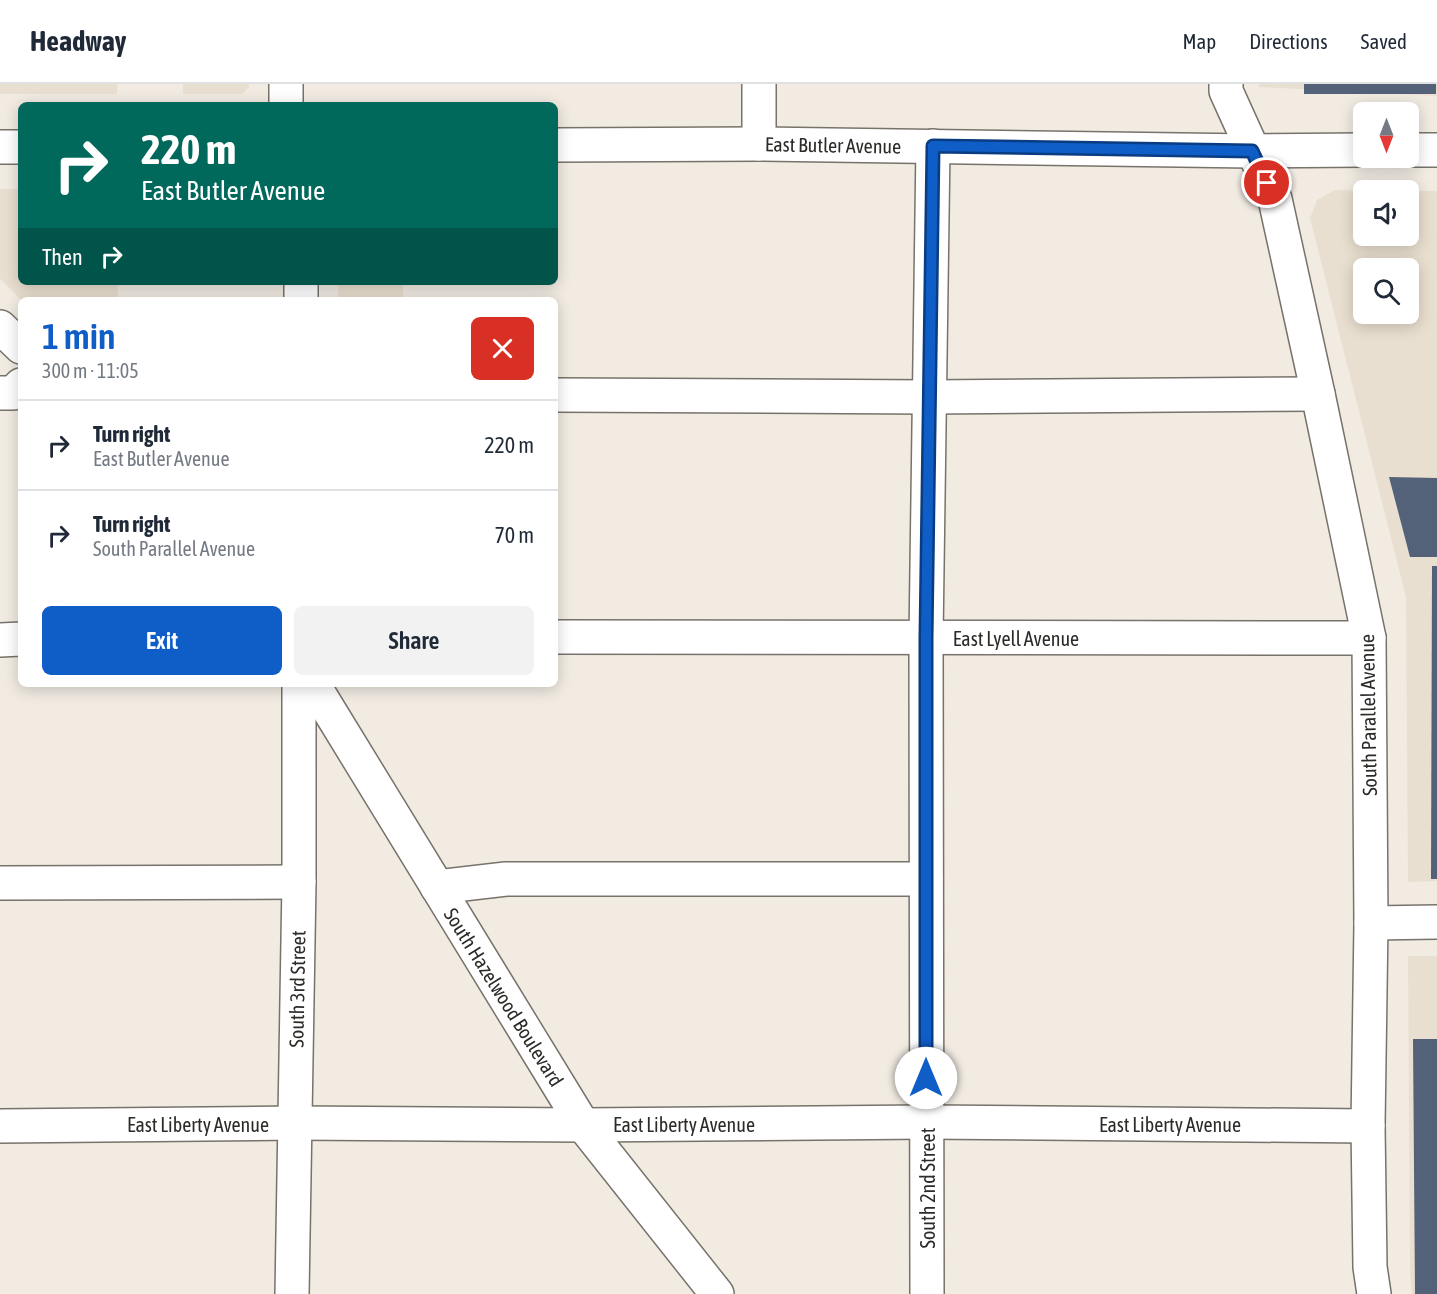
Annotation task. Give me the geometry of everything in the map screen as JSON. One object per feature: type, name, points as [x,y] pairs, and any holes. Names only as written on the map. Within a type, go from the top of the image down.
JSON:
[{"type":"street","points":[[286,84],[286,102]]},
{"type":"street","points":[[759,84],[759,144]]},
{"type":"street","name":"South Parallel Avenue","points":[[1226,84],[1226,91],[1275,199],[1369,638],[1371,923],[1368,1126],[1370,1266],[1374,1294]]},
{"type":"street","name":"East Butler Avenue","points":[[558,145],[759,144],[1252,151],[1353,150]]},
{"type":"street","name":"South 2nd Street","points":[[927,1294],[926,638],[933,146]]},
{"type":"street","points":[[0,147],[18,147]]},
{"type":"street","points":[[1419,150],[1437,150]]},
{"type":"street","points":[[0,327],[18,344]]},
{"type":"street","points":[[0,393],[13,393],[18,388]]},
{"type":"street","points":[[558,395],[930,397],[1318,394]]},
{"type":"street","name":"East Lyell Avenue","points":[[558,637],[1369,638]]},
{"type":"street","points":[[0,640],[18,639]]},
{"type":"street","name":"South 3rd Street","points":[[292,1294],[298,882],[298,687]]},
{"type":"street","name":"South Hazelwood Boulevard","points":[[316,687],[583,1125],[717,1294]]},
{"type":"street","points":[[437,887],[506,879],[926,879]]},
{"type":"street","points":[[0,883],[298,882]]},
{"type":"street","points":[[1371,923],[1437,922]]},
{"type":"street","name":"East Liberty Avenue","points":[[0,1126],[926,1122],[1368,1126]]},
{"type":"shaded area","points":[[0,84],[117,84],[117,94],[0,94]]},
{"type":"shaded area","points":[[183,84],[249,84],[249,87],[242,94],[183,94]]},
{"type":"shaded area","points":[[1259,84],[1437,84],[1437,96],[1259,87]]},
{"type":"shaded area","points":[[0,189],[18,189],[18,285],[118,285],[118,297],[18,297],[0,279]]},
{"type":"shaded area","points":[[1335,190],[1353,190],[1353,246],[1419,246],[1419,191],[1437,191],[1437,881],[1408,882],[1406,597],[1310,218],[1317,200]]},
{"type":"shaded area","points":[[338,285],[403,285],[403,297],[338,297]]},
{"type":"shaded area","points":[[1408,956],[1437,956],[1437,1294],[1412,1294],[1410,1275]]},
{"type":"building","points":[[1304,84],[1436,84],[1436,94],[1304,94]]},
{"type":"building","points":[[1389,477],[1437,478],[1437,557],[1410,557]]},
{"type":"building","points":[[1432,566],[1437,566],[1437,879],[1431,879]]},
{"type":"building","points":[[1413,1039],[1437,1039],[1437,1294],[1415,1294]]},
{"type":"route","points":[[926,1078],[926,638],[933,146],[1252,151],[1267,183]]}]
